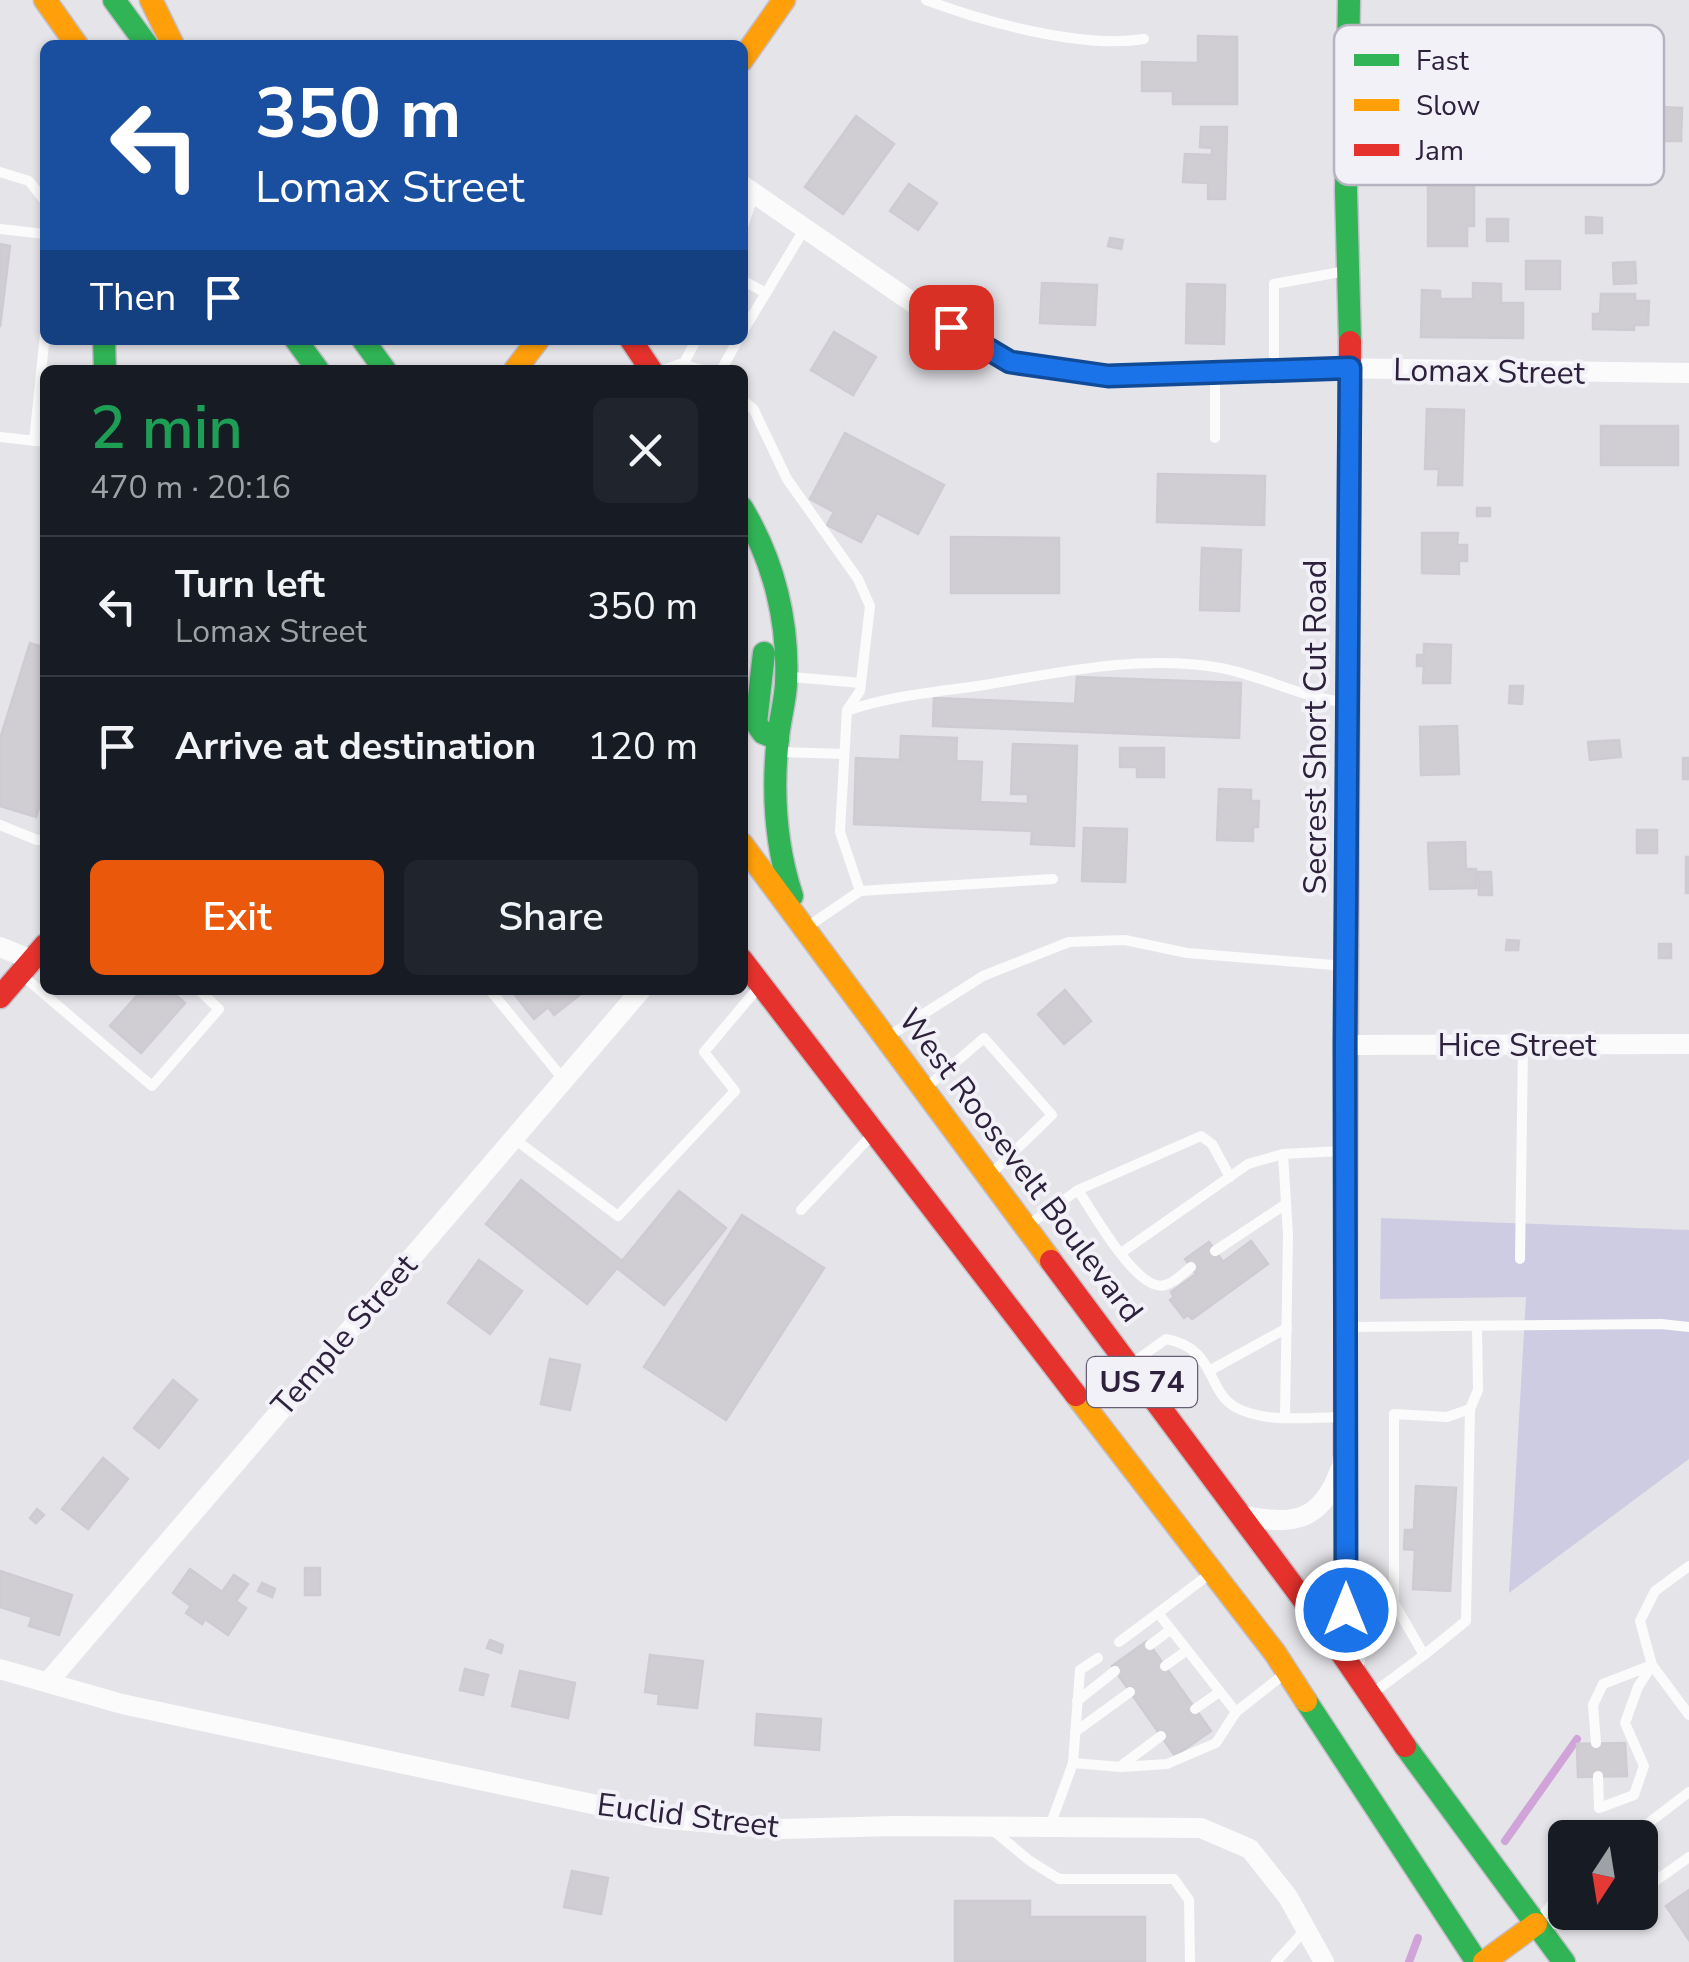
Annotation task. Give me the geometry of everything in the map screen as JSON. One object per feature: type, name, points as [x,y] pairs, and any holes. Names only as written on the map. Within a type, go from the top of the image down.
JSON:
[{"type":"main road","points":[[45,0],[73,40]]},
{"type":"main road","points":[[114,0],[143,40]]},
{"type":"main road","points":[[151,0],[171,40]]},
{"type":"main road","points":[[748,51],[784,0]]},
{"type":"main road","name":"Secrest Short Cut Road","points":[[1345,1454],[1348,185]]},
{"type":"main road","points":[[519,365],[534,345]]},
{"type":"main road","points":[[748,520],[772,570],[780,606],[786,677],[774,814],[781,867],[803,926]]},
{"type":"main road","points":[[778,746],[756,723],[764,653],[780,606]]},
{"type":"main road","points":[[748,669],[764,653]]},
{"type":"main road","name":"West Roosevelt Boulevard","points":[[748,852],[1240,1514],[1564,1962]]},
{"type":"main road","points":[[0,997],[32,959]]},
{"type":"main road","name":"US 74","points":[[748,968],[1288,1671],[1481,1962]]},
{"type":"main road","points":[[1481,1962],[1536,1924]]},
{"type":"street","name":"Lomax Street","points":[[748,189],[922,309],[1010,362],[1108,376],[1350,368],[1689,373]]},
{"type":"street","points":[[0,948],[32,959]]},
{"type":"street","name":"Temple Street","points":[[48,1682],[637,995]]},
{"type":"street","name":"Hice Street","points":[[1345,1044],[1689,1044]]},
{"type":"street","name":"Secrest Short Cut Road","points":[[1240,1514],[1278,1523],[1307,1515],[1331,1495],[1345,1454]]},
{"type":"street","name":"Secrest Short Cut Road","points":[[1345,1454],[1346,1610],[1364,1687]]},
{"type":"street","name":"Euclid Street","points":[[0,1669],[122,1704],[658,1818],[781,1829],[1201,1828],[1250,1849],[1288,1897],[1324,1962]]},
{"type":"lane","points":[[926,0],[985,22],[1046,33],[1124,42],[1144,39]]},
{"type":"lane","points":[[0,172],[29,181],[40,195]]},
{"type":"lane","points":[[748,323],[805,228]]},
{"type":"lane","points":[[0,229],[40,233]]},
{"type":"lane","points":[[1274,370],[1274,284],[1348,271]]},
{"type":"lane","points":[[748,284],[766,294]]},
{"type":"lane","points":[[683,365],[693,345]]},
{"type":"lane","points":[[1215,438],[1216,372]]},
{"type":"lane","points":[[748,404],[787,479],[858,578],[870,606],[860,690],[846,710],[840,832],[860,891]]},
{"type":"lane","points":[[0,437],[40,441]]},
{"type":"lane","points":[[846,710],[929,690],[1118,665],[1218,668],[1260,677],[1322,700],[1348,702]]},
{"type":"lane","points":[[786,677],[860,683]]},
{"type":"lane","points":[[778,746],[844,754]]},
{"type":"lane","points":[[0,826],[40,840]]},
{"type":"lane","points":[[803,926],[860,891],[1053,878]]},
{"type":"lane","points":[[886,1038],[982,976],[1069,942],[1125,940],[1186,952],[1346,966]]},
{"type":"lane","points":[[514,1138],[618,1216],[735,1091],[704,1052],[761,984]]},
{"type":"lane","points":[[66,995],[152,1086],[219,1009],[204,995]]},
{"type":"lane","points":[[494,995],[564,1080]]},
{"type":"lane","points":[[924,1089],[984,1038],[1052,1115],[989,1176]]},
{"type":"lane","points":[[1520,1259],[1523,1045]]},
{"type":"lane","points":[[801,1210],[875,1132]]},
{"type":"lane","points":[[1027,1227],[1078,1190],[1201,1136],[1212,1144],[1230,1177]]},
{"type":"lane","points":[[1121,1253],[1248,1164],[1284,1154],[1345,1151]]},
{"type":"lane","points":[[1284,1154],[1285,1417]]},
{"type":"lane","points":[[1078,1190],[1134,1271],[1150,1285],[1164,1286],[1191,1267]]},
{"type":"lane","points":[[1215,1251],[1286,1204]]},
{"type":"lane","points":[[1364,1687],[1424,1655],[1466,1622],[1470,1409],[1478,1390],[1478,1326]]},
{"type":"lane","points":[[1345,1327],[1689,1326]]},
{"type":"lane","points":[[1209,1371],[1286,1328]]},
{"type":"lane","points":[[1130,1365],[1166,1339],[1185,1342],[1230,1405],[1256,1416],[1345,1418]]},
{"type":"lane","points":[[1424,1655],[1394,1603],[1394,1414],[1447,1417],[1470,1409]]},
{"type":"lane","points":[[1689,1566],[1655,1591],[1640,1621],[1652,1665],[1689,1715]]},
{"type":"lane","points":[[1119,1642],[1213,1572]]},
{"type":"lane","points":[[1158,1613],[1236,1712]]},
{"type":"lane","points":[[1150,1645],[1170,1630]]},
{"type":"lane","points":[[1165,1666],[1186,1651]]},
{"type":"lane","points":[[1050,1827],[1073,1763],[1080,1670],[1098,1658]]},
{"type":"lane","points":[[1596,1743],[1593,1705],[1603,1684],[1652,1665]]},
{"type":"lane","points":[[1598,1776],[1599,1808],[1634,1795],[1644,1766],[1624,1723],[1638,1687],[1652,1665]]},
{"type":"lane","points":[[1078,1701],[1115,1671]]},
{"type":"lane","points":[[1073,1763],[1167,1764],[1216,1742],[1236,1712],[1288,1671]]},
{"type":"lane","points":[[1076,1732],[1130,1692]]},
{"type":"lane","points":[[1195,1709],[1218,1692]]},
{"type":"lane","points":[[1121,1766],[1162,1736]]},
{"type":"lane","points":[[1652,1820],[1689,1792]]},
{"type":"lane","points":[[988,1826],[1030,1862],[1059,1879],[1174,1879],[1190,1900],[1190,1962]]},
{"type":"lane","points":[[1658,1879],[1689,1857]]},
{"type":"lane","points":[[1536,1924],[1548,1909]]},
{"type":"lane","points":[[1536,1924],[1548,1924]]},
{"type":"lane","points":[[1276,1962],[1306,1929]]},
{"type":"shaded area","points":[[1381,1218],[1689,1230],[1689,1459],[1509,1593],[1526,1297],[1380,1299]]},
{"type":"building","points":[[1198,36],[1237,37],[1237,104],[1173,104],[1173,91],[1142,91],[1142,62],[1198,63]]},
{"type":"building","points":[[1664,107],[1682,108],[1681,141],[1664,141]]},
{"type":"building","points":[[856,116],[894,144],[843,214],[805,187]]},
{"type":"building","points":[[1201,127],[1227,127],[1225,199],[1208,199],[1208,183],[1183,182],[1185,154],[1212,155],[1212,148],[1200,147]]},
{"type":"building","points":[[909,184],[937,203],[918,230],[890,211]]},
{"type":"building","points":[[1428,185],[1474,185],[1474,226],[1467,226],[1467,246],[1428,246]]},
{"type":"building","points":[[1586,217],[1602,218],[1602,233],[1586,233]]},
{"type":"building","points":[[1487,219],[1508,219],[1508,241],[1487,241]]},
{"type":"building","points":[[1110,238],[1123,240],[1121,249],[1108,246]]},
{"type":"building","points":[[0,244],[10,246],[0,327]]},
{"type":"building","points":[[1526,261],[1560,261],[1560,289],[1526,289]]},
{"type":"building","points":[[1635,262],[1636,283],[1614,284],[1613,263]]},
{"type":"building","points":[[1042,283],[1097,285],[1095,325],[1040,323]]},
{"type":"building","points":[[1473,283],[1501,284],[1501,303],[1523,303],[1523,338],[1421,337],[1422,290],[1440,291],[1440,299],[1473,299]]},
{"type":"building","points":[[1187,284],[1225,285],[1224,344],[1186,343]]},
{"type":"building","points":[[1601,294],[1635,294],[1635,301],[1649,301],[1648,325],[1634,325],[1634,330],[1593,329],[1593,314],[1600,314]]},
{"type":"building","points":[[834,332],[876,357],[853,395],[811,370]]},
{"type":"building","points":[[1427,409],[1464,410],[1462,485],[1438,485],[1439,469],[1425,469]]},
{"type":"building","points":[[1601,426],[1678,426],[1678,465],[1601,465]]},
{"type":"building","points":[[845,433],[944,485],[918,534],[877,513],[861,542],[827,525],[834,512],[810,499]]},
{"type":"building","points":[[1158,474],[1265,476],[1264,525],[1157,522]]},
{"type":"building","points":[[1477,508],[1490,508],[1490,516],[1477,516]]},
{"type":"building","points":[[1422,533],[1458,533],[1457,545],[1467,545],[1467,561],[1459,561],[1459,574],[1422,573]]},
{"type":"building","points":[[951,537],[1059,538],[1059,593],[951,593]]},
{"type":"building","points":[[1202,548],[1241,550],[1239,611],[1200,610]]},
{"type":"building","points":[[30,643],[40,646],[40,804],[36,817],[0,806],[0,739]]},
{"type":"building","points":[[1424,644],[1451,645],[1450,683],[1423,683],[1424,666],[1417,666],[1417,655],[1424,655]]},
{"type":"building","points":[[1077,677],[1241,683],[1239,738],[933,726],[934,698],[1075,704]]},
{"type":"building","points":[[1510,686],[1523,686],[1522,704],[1509,703]]},
{"type":"building","points":[[1457,726],[1459,774],[1421,775],[1420,727]]},
{"type":"building","points":[[901,736],[957,738],[956,761],[982,762],[980,802],[1028,804],[1028,794],[1011,794],[1013,744],[1077,746],[1074,846],[1031,844],[1032,831],[854,824],[856,758],[900,760]]},
{"type":"building","points":[[1619,740],[1621,757],[1590,760],[1588,742]]},
{"type":"building","points":[[1120,748],[1164,748],[1164,777],[1137,777],[1137,767],[1120,767]]},
{"type":"building","points":[[1683,758],[1689,758],[1689,779],[1683,779]]},
{"type":"building","points":[[1219,789],[1251,790],[1251,801],[1259,801],[1253,841],[1217,840]]},
{"type":"building","points":[[1084,828],[1127,829],[1125,882],[1082,881]]},
{"type":"building","points":[[1637,830],[1657,830],[1657,853],[1637,853]]},
{"type":"building","points":[[1465,842],[1466,869],[1476,869],[1476,888],[1430,889],[1428,843]]},
{"type":"building","points":[[1689,857],[1689,893],[1686,893]]},
{"type":"building","points":[[1478,872],[1491,872],[1492,895],[1479,895]]},
{"type":"building","points":[[1507,940],[1519,941],[1518,950],[1506,950]]},
{"type":"building","points":[[1659,944],[1671,944],[1671,958],[1659,958]]},
{"type":"building","points":[[1065,990],[1091,1021],[1064,1044],[1038,1014]]},
{"type":"building","points":[[138,995],[176,995],[185,1003],[141,1053],[110,1026]]},
{"type":"building","points":[[515,995],[580,995],[554,1015],[548,1007],[534,1019]]},
{"type":"building","points":[[521,1180],[622,1261],[679,1191],[726,1228],[664,1305],[617,1268],[587,1304],[486,1224]]},
{"type":"building","points":[[742,1215],[824,1268],[726,1420],[644,1367]]},
{"type":"building","points":[[1251,1241],[1268,1264],[1192,1319],[1188,1315],[1184,1318],[1170,1300],[1174,1297],[1171,1292],[1196,1274],[1185,1259],[1209,1242],[1223,1262]]},
{"type":"building","points":[[479,1260],[522,1291],[490,1334],[448,1303]]},
{"type":"building","points":[[550,1359],[580,1365],[570,1410],[541,1404]]},
{"type":"building","points":[[173,1380],[197,1400],[159,1448],[134,1428]]},
{"type":"building","points":[[103,1458],[128,1479],[88,1529],[62,1509]]},
{"type":"building","points":[[1416,1486],[1456,1488],[1450,1591],[1413,1589],[1415,1550],[1404,1549],[1405,1530],[1414,1530]]},
{"type":"building","points":[[37,1509],[44,1515],[36,1523],[30,1518]]},
{"type":"building","points":[[305,1568],[320,1568],[320,1595],[305,1595]]},
{"type":"building","points":[[190,1569],[222,1592],[234,1575],[248,1584],[236,1601],[246,1608],[228,1635],[205,1619],[202,1624],[186,1613],[191,1606],[173,1593]]},
{"type":"building","points":[[0,1571],[72,1595],[59,1635],[29,1626],[32,1617],[0,1607]]},
{"type":"building","points":[[262,1583],[275,1589],[272,1597],[258,1591]]},
{"type":"building","points":[[490,1640],[503,1645],[501,1653],[487,1648]]},
{"type":"building","points":[[1147,1641],[1211,1731],[1175,1756],[1112,1666]]},
{"type":"building","points":[[650,1655],[703,1661],[697,1708],[658,1704],[659,1694],[645,1692]]},
{"type":"building","points":[[465,1669],[488,1675],[483,1695],[460,1690]]},
{"type":"building","points":[[520,1671],[575,1683],[568,1718],[512,1706]]},
{"type":"building","points":[[757,1714],[821,1719],[819,1750],[755,1745]]},
{"type":"building","points":[[1625,1743],[1627,1776],[1578,1777],[1577,1744]]},
{"type":"building","points":[[572,1871],[608,1878],[601,1914],[564,1907]]},
{"type":"building","points":[[1689,1890],[1689,1940],[1666,1906]]},
{"type":"building","points":[[955,1901],[1030,1901],[1030,1917],[1145,1917],[1145,1962],[955,1962]]},
{"type":"waterway","points":[[1505,1841],[1577,1739]]},
{"type":"waterway","points":[[1409,1962],[1418,1938]]},
{"type":"traffic: fast","points":[[114,0],[143,40]]},
{"type":"traffic: fast","points":[[1349,0],[1349,25]]},
{"type":"traffic: fast","points":[[1346,185],[1350,342]]},
{"type":"traffic: fast","points":[[104,345],[105,365]]},
{"type":"traffic: fast","points":[[300,345],[314,365]]},
{"type":"traffic: fast","points":[[367,345],[381,365]]},
{"type":"traffic: fast","points":[[748,519],[771,571],[785,638],[786,684],[775,797],[782,857],[792,896]]},
{"type":"traffic: fast","points":[[764,653],[756,723],[763,733],[778,739]]},
{"type":"traffic: fast","points":[[1306,1701],[1477,1962]]},
{"type":"traffic: fast","points":[[1405,1746],[1564,1962]]},
{"type":"traffic: slow","points":[[45,0],[73,40]]},
{"type":"traffic: slow","points":[[151,0],[171,40]]},
{"type":"traffic: slow","points":[[748,51],[784,0]]},
{"type":"traffic: slow","points":[[519,365],[534,345]]},
{"type":"traffic: slow","points":[[748,852],[1051,1261]]},
{"type":"traffic: slow","points":[[1345,1454],[1347,946]]},
{"type":"traffic: slow","points":[[1076,1395],[1275,1653],[1306,1701]]},
{"type":"traffic: slow","points":[[1484,1962],[1536,1924]]},
{"type":"traffic: jam","points":[[1347,946],[1350,342]]},
{"type":"traffic: jam","points":[[634,345],[648,365]]},
{"type":"traffic: jam","points":[[0,997],[40,951]]},
{"type":"traffic: jam","points":[[748,968],[1076,1395]]},
{"type":"traffic: jam","points":[[1051,1261],[1323,1626],[1405,1746]]},
{"type":"route","points":[[951,327],[1010,362],[1108,376],[1350,368],[1346,1610]]}]
